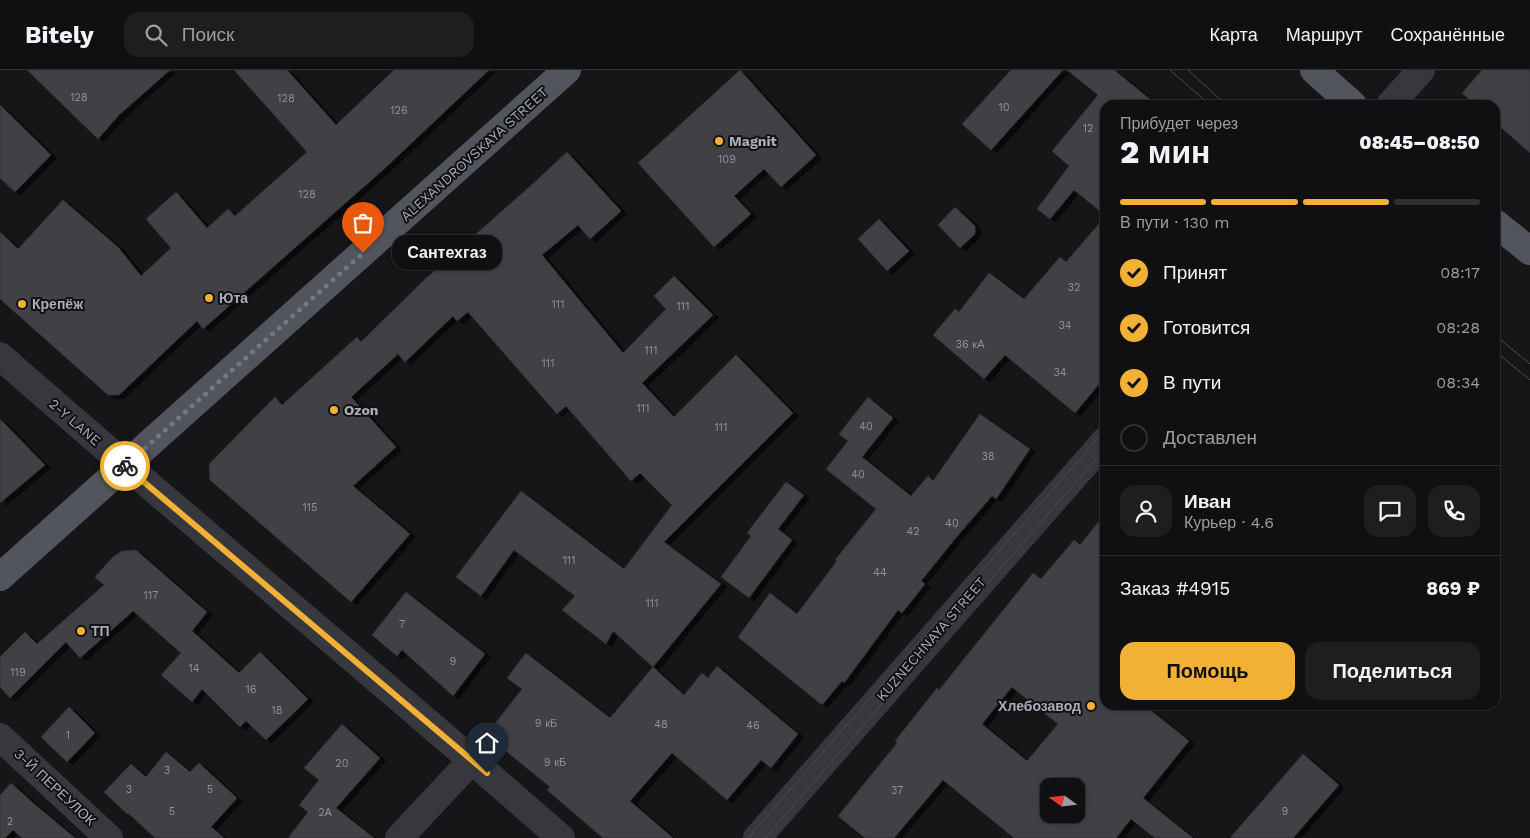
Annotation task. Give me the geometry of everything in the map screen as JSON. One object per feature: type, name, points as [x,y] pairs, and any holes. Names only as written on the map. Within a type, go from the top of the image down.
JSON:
[{"type":"main road","name":"ALEXANDROVSKAYA STREET","points":[[0,577],[568,70]]},
{"type":"main road","points":[[1314,70],[1347,100]]},
{"type":"main road","points":[[1500,227],[1530,251]]},
{"type":"street","points":[[1394,100],[1421,70]]},
{"type":"street","name":"2-Y LANE","points":[[0,356],[125,466],[472,760],[561,838]]},
{"type":"street","name":"KUZNECHNAYA STREET","points":[[757,838],[1100,447]]},
{"type":"street","name":"3-Й ПЕРЕУЛОК","points":[[0,737],[109,838]]},
{"type":"street","points":[[399,838],[472,760]]},
{"type":"building","points":[[27,70],[170,70],[119,115],[98,139]]},
{"type":"building","points":[[234,70],[287,70],[336,125],[394,70],[489,70],[384,169],[203,329],[197,321],[119,395],[108,395],[0,299],[0,232],[18,249],[63,200],[118,247],[141,276],[171,248],[146,219],[176,192],[207,228],[228,209],[235,216],[307,152]]},
{"type":"building","points":[[740,70],[816,155],[781,187],[764,169],[734,196],[751,214],[714,247],[638,163]]},
{"type":"building","points":[[1011,70],[1063,70],[991,150],[962,124]]},
{"type":"building","points":[[1067,70],[1114,70],[1151,100],[1100,100],[1100,211],[1074,190],[1050,219],[1037,209],[1069,166],[1052,151],[1098,95]]},
{"type":"building","points":[[1482,70],[1530,70],[1530,153],[1500,126],[1500,100],[1470,100],[1462,93]]},
{"type":"building","points":[[0,105],[51,155],[15,192],[0,178]]},
{"type":"building","points":[[567,152],[621,211],[590,239],[578,225],[542,255],[623,353],[666,309],[654,296],[674,276],[713,315],[642,383],[674,417],[736,355],[793,413],[664,542],[721,584],[653,667],[613,631],[606,644],[562,610],[575,596],[514,550],[481,596],[456,577],[521,491],[624,569],[672,505],[640,473],[631,481],[566,406],[557,414],[468,312],[457,321],[453,316],[405,362],[398,354],[351,397],[396,447],[353,486],[410,534],[351,602],[210,480],[209,464],[275,397],[282,405],[357,337],[361,342],[423,281]]},
{"type":"building","points":[[955,207],[975,226],[975,234],[960,248],[938,225]]},
{"type":"building","points":[[879,219],[909,251],[887,271],[858,239]]},
{"type":"building","points":[[1100,223],[1100,383],[1075,413],[1005,355],[984,379],[933,335],[955,309],[959,312],[989,273],[1024,299],[1060,257],[1066,262]]},
{"type":"building","points":[[868,397],[893,418],[862,457],[911,496],[928,476],[933,481],[980,414],[1030,449],[996,499],[992,496],[954,540],[921,581],[925,584],[902,613],[898,610],[844,683],[842,681],[822,705],[738,637],[770,593],[797,614],[837,561],[835,560],[876,509],[826,469],[848,441],[839,434]]},
{"type":"building","points":[[0,419],[45,465],[0,503]]},
{"type":"building","points":[[786,482],[804,495],[778,529],[792,540],[749,598],[721,577],[751,536],[747,533]]},
{"type":"building","name":"Хлебозавод","points":[[1100,520],[1100,710],[1150,710],[1189,741],[1143,798],[1193,838],[1155,838],[1131,819],[1116,838],[1014,838],[943,780],[894,838],[865,838],[838,816],[897,743],[895,741],[937,688],[939,690],[1033,573],[1041,579],[1074,540],[1080,545]],"holes":[[[1012,687],[1058,724],[1027,761],[982,724]]]},
{"type":"building","points":[[136,550],[207,612],[192,631],[239,673],[260,652],[308,699],[266,740],[246,721],[240,727],[202,689],[192,702],[161,675],[181,653],[133,611],[80,658],[66,642],[10,698],[0,687],[0,657],[25,632],[37,644],[104,585],[95,577],[113,557],[122,551]]},
{"type":"building","points":[[406,592],[485,654],[453,696],[402,650],[397,656],[372,635]]},
{"type":"building","points":[[526,653],[610,718],[653,667],[684,695],[702,673],[708,678],[717,666],[798,734],[771,768],[761,760],[727,800],[672,753],[630,801],[673,838],[603,838],[547,790],[550,787],[486,735],[522,689],[507,678]]},
{"type":"building","points":[[69,707],[95,733],[67,762],[41,737]]},
{"type":"building","points":[[342,724],[380,758],[336,808],[374,838],[288,838],[308,812],[299,805],[319,780],[304,768]]},
{"type":"building","points":[[166,752],[190,772],[199,763],[237,798],[211,827],[224,838],[155,838],[104,792],[131,764],[146,777]]},
{"type":"building","points":[[1303,754],[1339,785],[1293,838],[1230,838]]},
{"type":"building","points":[[11,783],[75,838],[22,838],[13,830],[5,838],[0,838],[0,795]]},
{"type":"tram line","points":[[1170,70],[1204,100]]},
{"type":"tram line","points":[[1188,70],[1221,100]]},
{"type":"tram line","points":[[1500,339],[1530,364]]},
{"type":"tram line","points":[[1500,355],[1530,380]]},
{"type":"tram line","points":[[748,838],[1100,436]]},
{"type":"tram line","points":[[765,838],[1100,455]]},
{"type":"way so far","points":[[125,466],[363,253]]},
{"type":"place","name":"Magnit","points":[[719,141]]},
{"type":"place","name":"Сантехгаз","points":[[363,253]]},
{"type":"place","name":"Юта","points":[[209,298]]},
{"type":"place","name":"Крепёж","points":[[22,304]]},
{"type":"place","name":"Ozon","points":[[334,410]]},
{"type":"place","name":"ТП","points":[[81,631]]},
{"type":"place","name":"Хлебозавод","points":[[1091,706]]},
{"type":"route","points":[[125,466],[487,773]]}]
